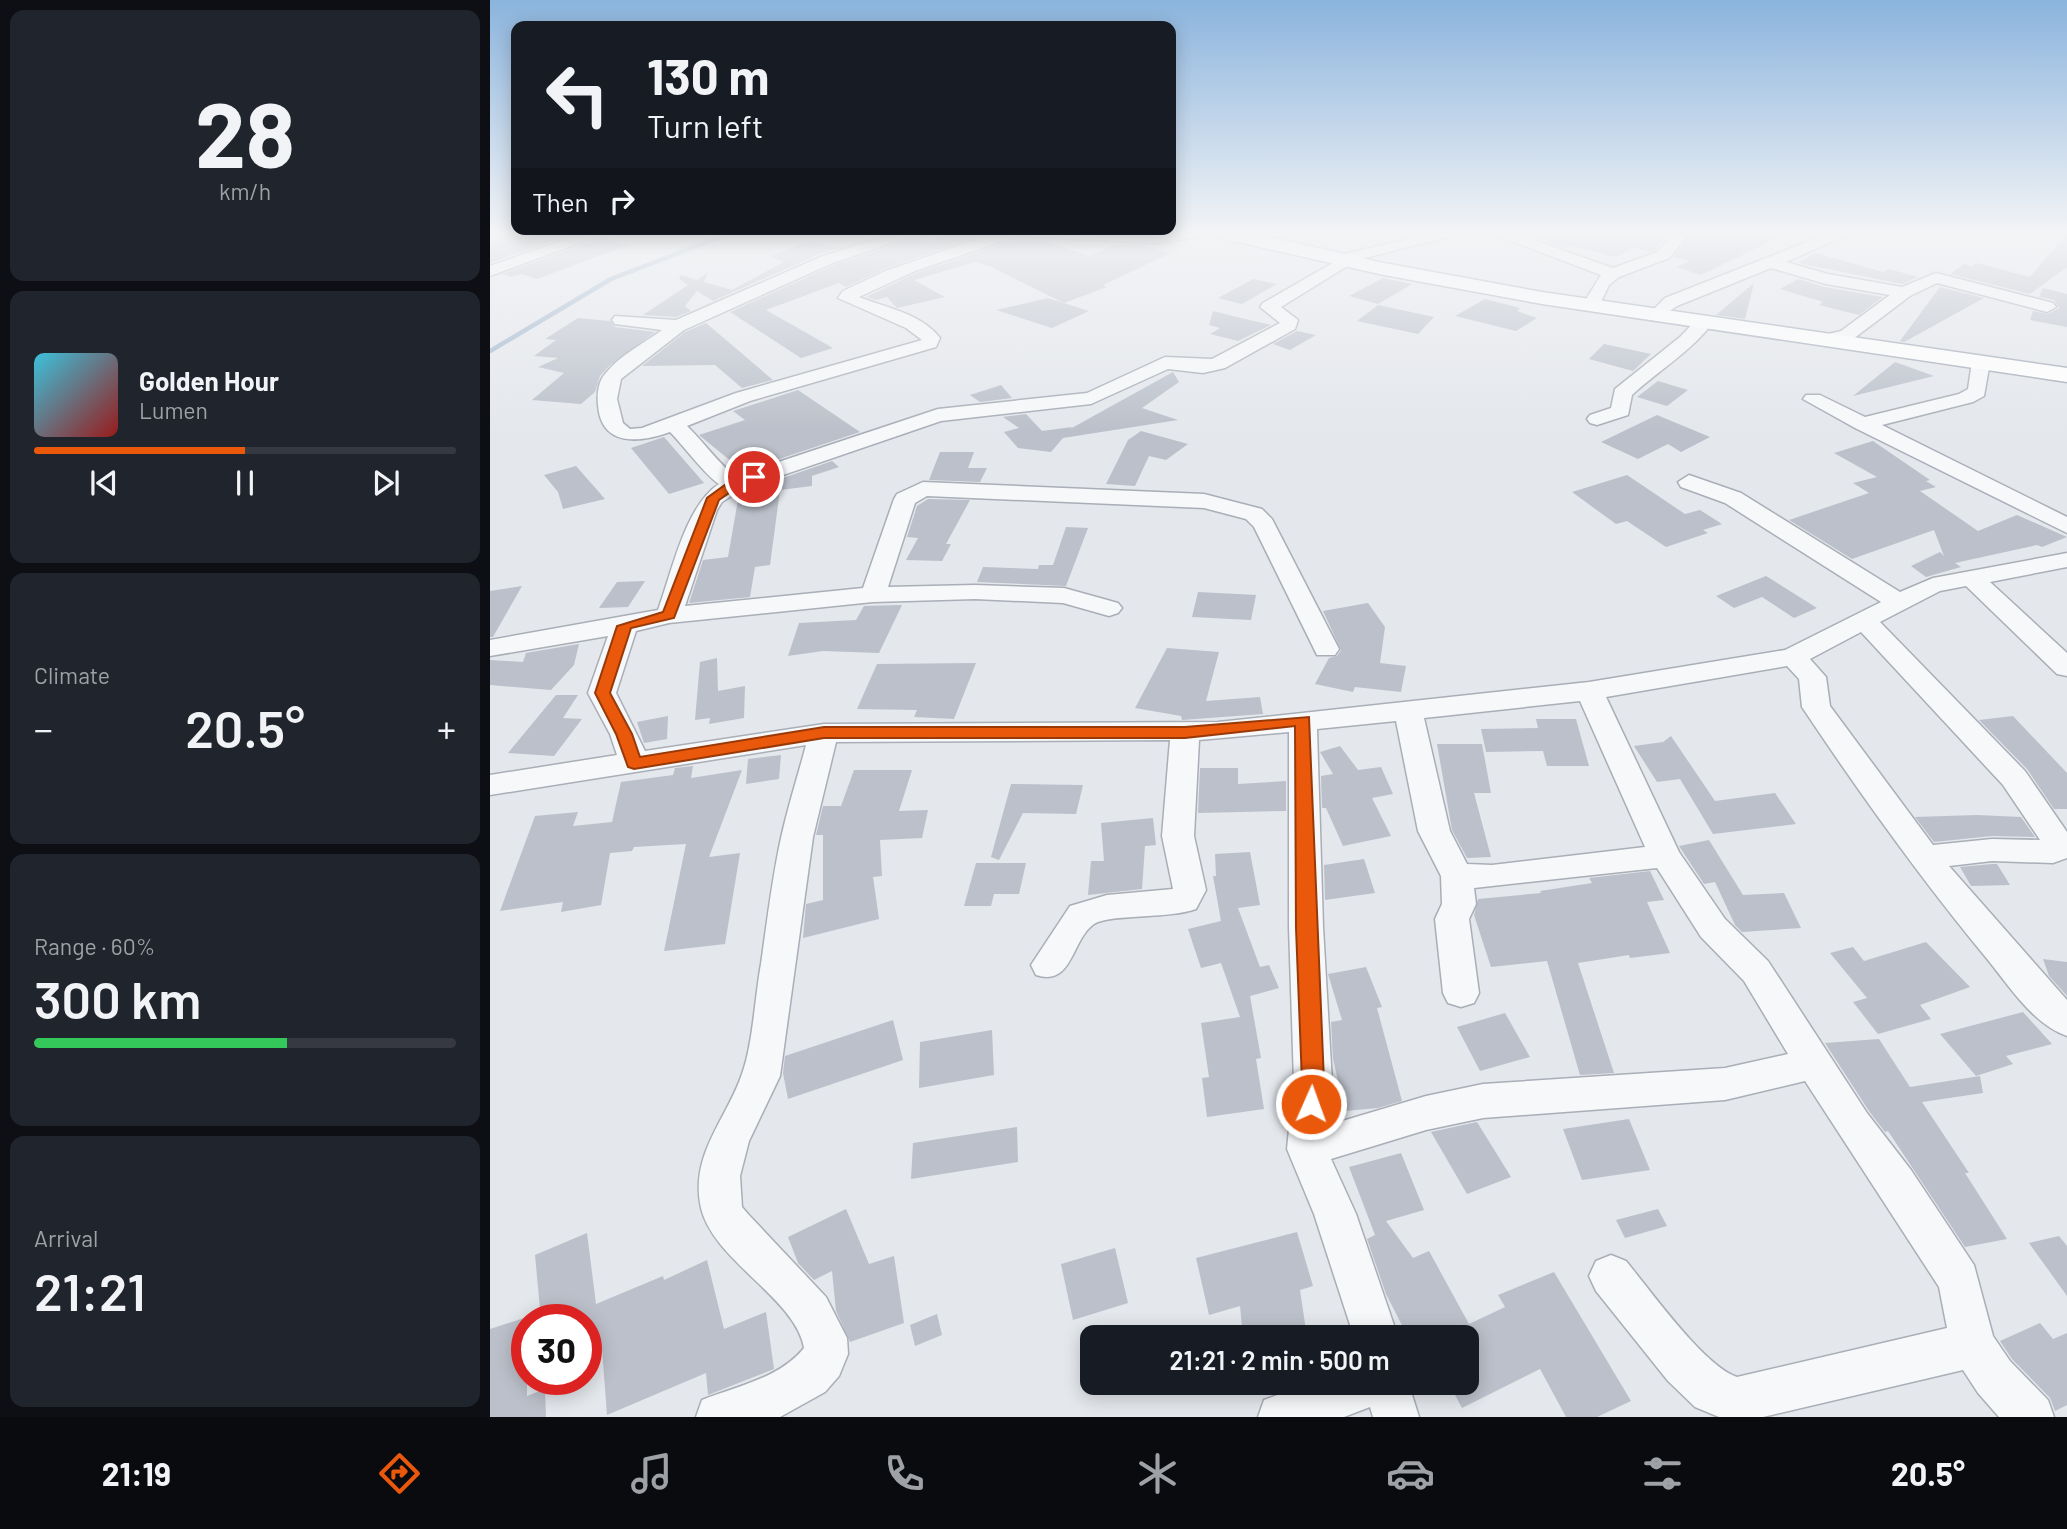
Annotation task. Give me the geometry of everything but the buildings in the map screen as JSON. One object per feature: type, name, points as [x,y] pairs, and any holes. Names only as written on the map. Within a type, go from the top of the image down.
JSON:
[{"type":"main road","points":[[1556,298],[2067,375]]},
{"type":"street","points":[[741,298],[678,326],[613,376],[607,393],[608,409],[616,428],[623,434],[638,435],[743,397],[930,343],[931,338],[910,321],[847,298]]},
{"type":"street","points":[[669,615],[706,510],[713,498],[734,484],[938,415],[1091,398],[1165,363],[1203,367],[1218,364],[1289,325],[1289,320],[1269,307],[1283,298]]},
{"type":"street","points":[[1592,304],[1595,298]]},
{"type":"street","points":[[1658,314],[1671,302],[1680,298]]},
{"type":"street","points":[[1830,339],[1847,335],[1896,298]]},
{"type":"street","points":[[2016,298],[2047,306]]},
{"type":"street","points":[[621,320],[678,326]]},
{"type":"street","points":[[1597,419],[1621,411],[1622,393],[1662,358],[1692,337],[1704,321]]},
{"type":"street","points":[[1862,424],[1953,402],[1977,393],[1981,362]]},
{"type":"street","points":[[1812,400],[2067,526]]},
{"type":"street","points":[[673,424],[706,456],[717,473],[734,484]]},
{"type":"street","points":[[1689,482],[1733,498],[1900,603]]},
{"type":"street","points":[[873,595],[905,499],[923,489],[1204,501],[1254,514],[1264,524],[1326,649]]},
{"type":"street","points":[[490,785],[824,733],[1185,732],[1589,691],[1693,676],[1793,657],[1933,585],[2067,560]]},
{"type":"street","points":[[1972,577],[2067,668]]},
{"type":"street","points":[[490,648],[625,626],[669,615],[873,595],[975,592],[1064,596],[1109,608]]},
{"type":"street","points":[[1864,621],[2014,778],[2057,842],[2057,849],[2053,852],[1992,850],[1925,857]]},
{"type":"street","points":[[625,626],[602,693],[624,734],[634,763]]},
{"type":"street","points":[[1793,657],[1812,677],[1816,706],[1849,757],[1925,857],[2045,1003],[2067,1021]]},
{"type":"street","points":[[1589,691],[1665,856],[1713,928],[1756,971],[1853,1125],[1897,1183],[1959,1280],[1972,1345],[1994,1377],[2031,1417]]},
{"type":"street","points":[[1408,709],[1434,831],[1457,876],[1459,904],[1452,919],[1461,993]]},
{"type":"street","points":[[1303,720],[1306,928],[1313,1082],[1307,1149],[1335,1214],[1372,1325]]},
{"type":"street","points":[[1048,965],[1082,915],[1107,907],[1174,904],[1184,900],[1190,890],[1178,836],[1185,732]]},
{"type":"street","points":[[719,1417],[793,1388],[822,1361],[827,1347],[819,1325],[779,1274],[733,1228],[722,1212],[718,1176],[745,1107],[761,1076],[797,837],[824,733]]},
{"type":"street","points":[[1457,876],[1492,877],[1665,856]]},
{"type":"street","points":[[1307,1149],[1426,1113],[1483,1101],[1725,1084],[1816,1063]]},
{"type":"street","points":[[1611,1276],[1684,1365],[1711,1391],[1737,1400],[1972,1345]]},
{"type":"street","points":[[1282,1417],[1341,1395]]},
{"type":"street","points":[[1389,1395],[1396,1417]]},
{"type":"waterway","points":[[490,351],[579,298]]},
{"type":"route","points":[[754,477],[734,484],[713,498],[706,510],[669,615],[625,626],[602,693],[614,712],[634,763],[740,744],[824,733],[1185,732],[1218,731],[1303,720],[1306,928],[1313,1082],[1311,1104]]}]
